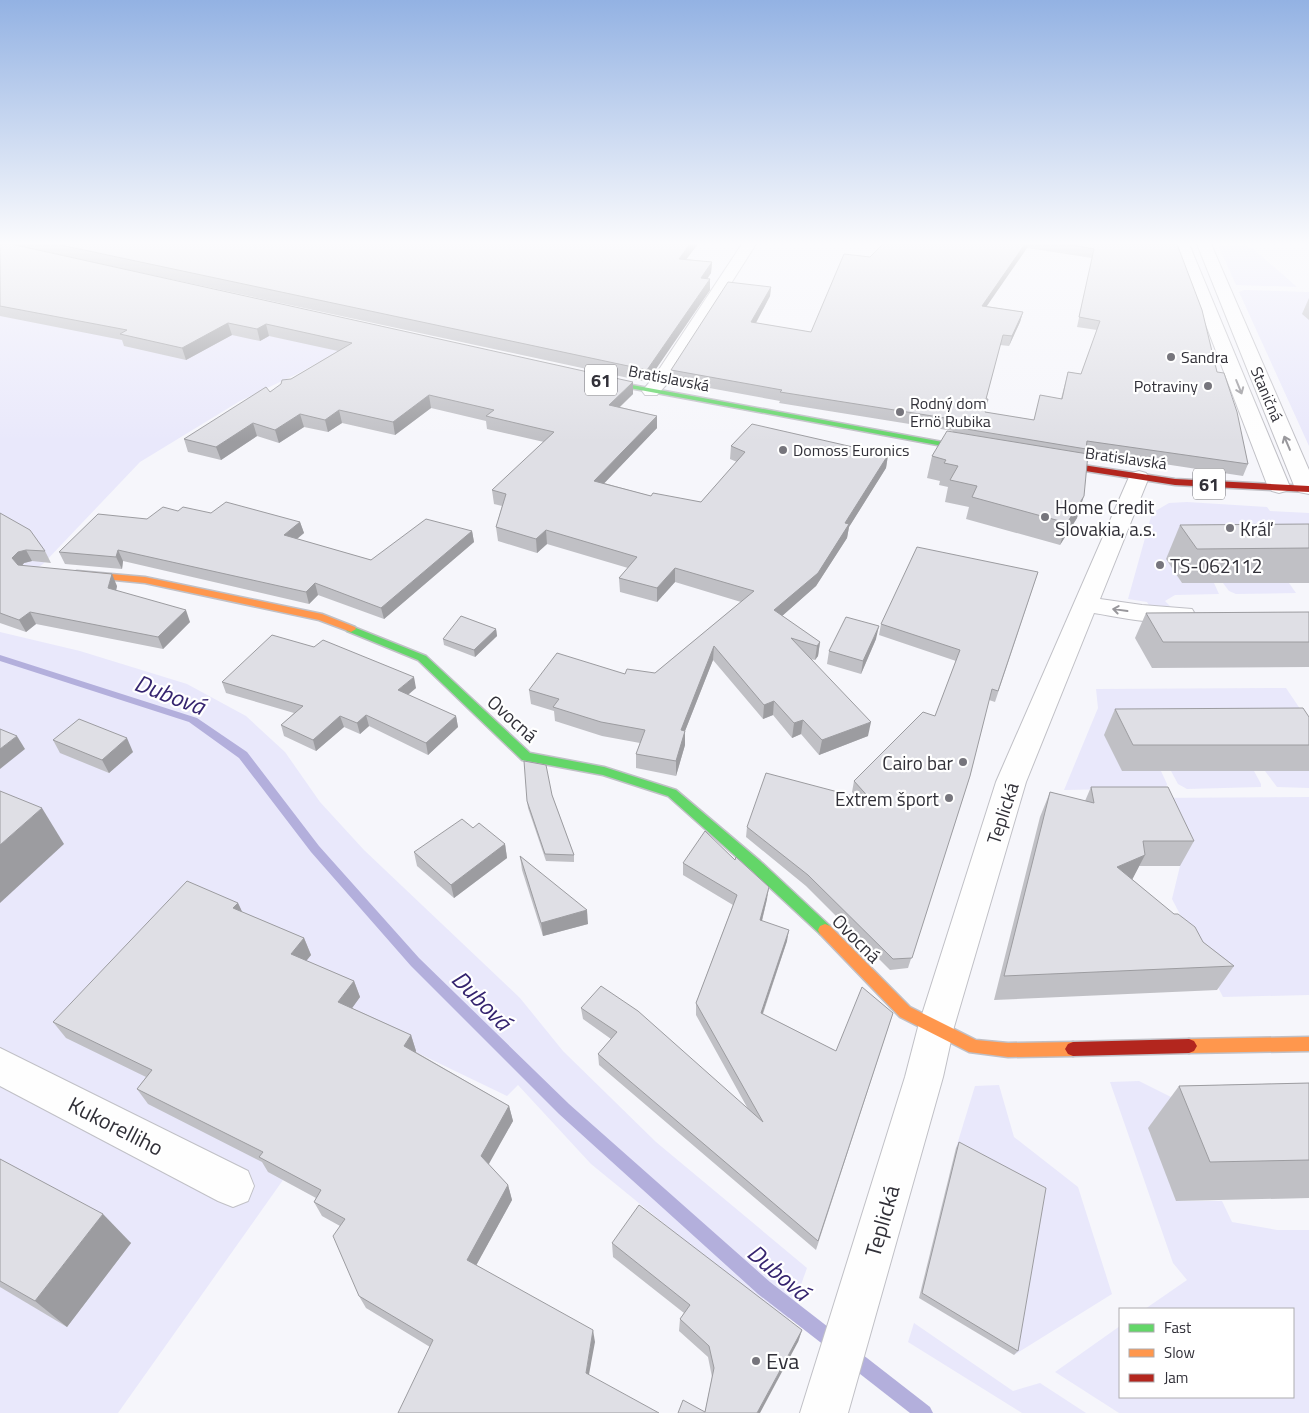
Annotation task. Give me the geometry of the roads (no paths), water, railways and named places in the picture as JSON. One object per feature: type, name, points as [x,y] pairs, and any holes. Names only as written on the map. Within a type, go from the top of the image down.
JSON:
[{"type":"street","points":[[651,391],[706,310]]},
{"type":"street","name":"Staničná","points":[[1208,310],[1279,487]]},
{"type":"street","name":"Staničná","points":[[1232,310],[1308,488]]},
{"type":"street","name":"Bratislavská","points":[[586,377],[651,391],[987,452]]},
{"type":"street","name":"Bratislavská","points":[[1034,460],[1139,477],[1279,487]]},
{"type":"street","name":"Teplická","points":[[828,1401],[924,1077],[936,1027],[1011,782],[1139,477]]},
{"type":"street","name":"61","points":[[1279,487],[1308,488]]},
{"type":"street","name":"Ovocná","points":[[70,573],[145,580],[322,617],[422,658],[526,756],[604,771],[672,793],[755,865],[826,931],[906,1012],[936,1027]]},
{"type":"street","points":[[1085,604],[1142,613],[1204,614]]},
{"type":"street","points":[[936,1027],[974,1047],[1008,1050],[1309,1044]]},
{"type":"street","name":"Kukorelliho","points":[[0,1066],[233,1186]]},
{"type":"waterway","name":"Dubová","points":[[0,658],[193,720],[243,755],[315,849],[415,962],[564,1109],[764,1288],[835,1343]]},
{"type":"waterway","name":"Dubová","points":[[852,1357],[924,1413]]},
{"type":"place","name":"Sandra","points":[[1171,357]]},
{"type":"place","name":"Potraviny","points":[[1208,386]]},
{"type":"place","name":"Rodný dom Ernö Rubika","points":[[900,412]]},
{"type":"place","name":"Domoss Euronics","points":[[783,450]]},
{"type":"place","name":"Home Credit Slovakia, a.s.","points":[[1045,517]]},
{"type":"place","name":"Kráľ","points":[[1230,528]]},
{"type":"place","name":"TS-062112","points":[[1160,565]]},
{"type":"place","name":"Cairo bar","points":[[963,762]]},
{"type":"place","name":"Extrem šport","points":[[949,798]]},
{"type":"place","name":"Eva","points":[[756,1361]]}]
